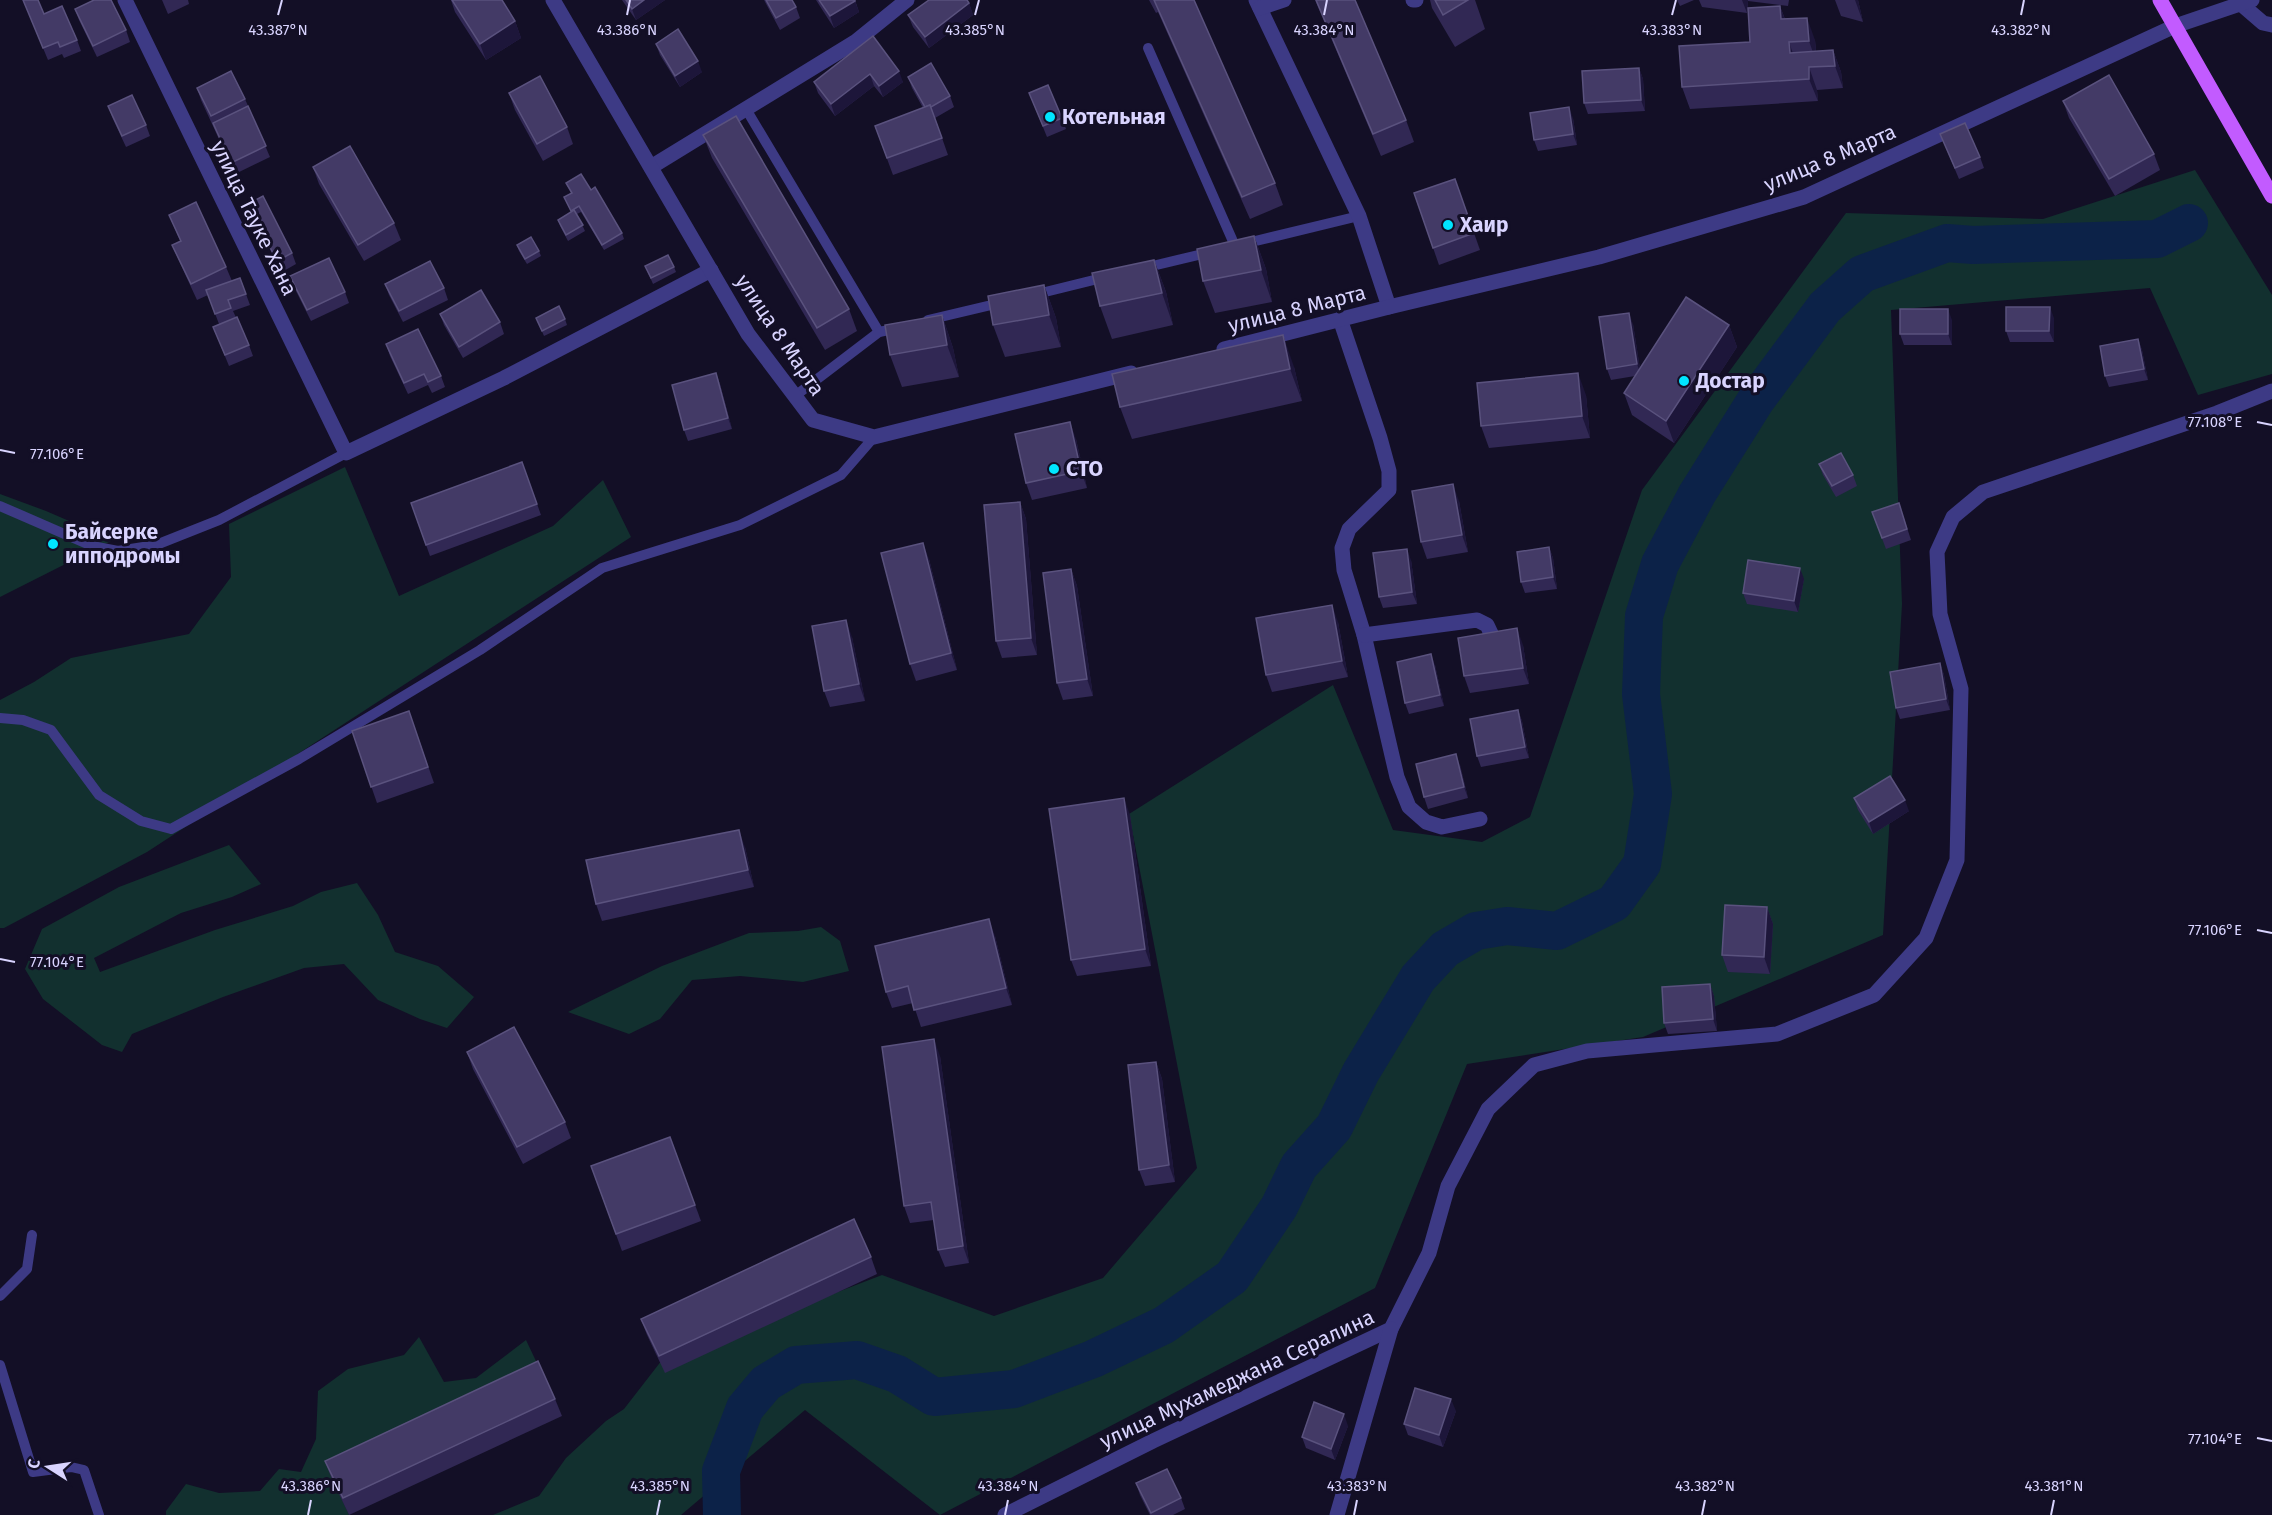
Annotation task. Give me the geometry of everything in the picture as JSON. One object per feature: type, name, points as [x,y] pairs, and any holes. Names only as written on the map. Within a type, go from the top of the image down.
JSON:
[{"type":"main road","points":[[2160,0],[2272,195]]},
{"type":"street","name":"улица Тауке Хана","points":[[125,0],[346,453]]},
{"type":"street","name":"улица 8 Марта","points":[[553,0],[748,334],[813,420],[874,437],[1146,369]]},
{"type":"street","points":[[651,167],[855,42],[907,0]]},
{"type":"street","points":[[1284,0],[1258,4],[1359,216],[1389,307]]},
{"type":"street","points":[[2246,2],[2263,23],[2272,25]]},
{"type":"street","name":"улица 8 Марта","points":[[1215,351],[1599,257],[1804,197],[2175,26],[2246,2]]},
{"type":"street","points":[[346,453],[504,378],[711,270]]},
{"type":"street","points":[[1340,319],[1389,471],[1389,490],[1349,529],[1342,548],[1344,570],[1364,635],[1397,777],[1409,807],[1426,822],[1442,827],[1480,819]]},
{"type":"street","name":"улица Мухамеджана Сералина","points":[[1005,1515],[1153,1441],[1391,1329],[1429,1253],[1448,1186],[1488,1109],[1534,1065],[1587,1051],[1777,1034],[1874,995],[1926,938],[1957,860],[1960,689],[1940,614],[1937,552],[1953,517],[1983,492],[2217,413],[2272,391]]},
{"type":"street","points":[[1364,635],[1477,620],[1487,625],[1496,644]]},
{"type":"street","points":[[1337,1515],[1391,1329]]},
{"type":"lane","points":[[1148,48],[1235,246]]},
{"type":"lane","points":[[746,109],[879,332]]},
{"type":"lane","points":[[1132,271],[1359,216]]},
{"type":"lane","points":[[795,396],[879,332],[1120,274]]},
{"type":"lane","points":[[0,718],[23,720],[51,730],[99,795],[141,820],[171,829],[299,759],[470,656],[602,568],[740,525],[841,475],[874,437]]},
{"type":"lane","points":[[0,506],[92,546],[118,550],[156,545],[219,520],[346,453]]},
{"type":"lane","points":[[0,1296],[27,1269],[32,1235]]},
{"type":"lane","points":[[1,1372],[33,1472],[71,1467],[84,1470],[99,1515]]},
{"type":"green space","points":[[2195,170],[2272,295],[2272,374],[2198,395],[2150,288],[1891,310],[1902,604],[1883,935],[1643,1037],[1467,1064],[1375,1288],[940,1515],[805,1410],[681,1515],[493,1515],[539,1496],[566,1458],[606,1421],[624,1409],[662,1360],[882,1275],[994,1316],[1103,1278],[1197,1168],[1129,814],[1333,685],[1393,830],[1482,842],[1530,817],[1642,490],[1846,213],[2043,219]]},
{"type":"green space","points":[[345,467],[399,596],[553,526],[603,480],[631,537],[147,852],[4,928],[0,928],[0,700],[34,682],[71,658],[189,634],[231,577],[229,524]]},
{"type":"green space","name":"Байсерке ипподромы","points":[[0,494],[46,511],[113,540],[0,597]]},
{"type":"green space","points":[[229,845],[261,884],[232,897],[181,913],[94,958],[100,972],[215,930],[293,906],[321,892],[357,883],[378,915],[395,952],[438,966],[474,997],[447,1028],[420,1019],[378,1000],[344,964],[304,968],[223,997],[132,1034],[122,1052],[102,1045],[43,999],[25,969],[42,929],[119,887]]},
{"type":"green space","points":[[821,927],[840,941],[849,971],[803,982],[740,976],[692,980],[660,1019],[629,1034],[568,1012],[662,966],[749,933],[798,931]]},
{"type":"green space","points":[[419,1337],[444,1382],[476,1378],[526,1340],[544,1378],[332,1477],[349,1515],[166,1515],[166,1511],[186,1484],[219,1493],[260,1491],[279,1469],[301,1472],[316,1439],[318,1391],[348,1369],[404,1355]]},
{"type":"building","points":[[23,0],[38,0],[44,14],[62,6],[77,40],[60,47],[58,42],[43,48]]},
{"type":"building","points":[[94,0],[111,0],[126,30],[93,46],[75,9]]},
{"type":"building","points":[[452,0],[502,0],[515,21],[480,44]]},
{"type":"building","points":[[626,0],[644,0],[632,9]]},
{"type":"building","points":[[766,0],[792,0],[796,7],[776,18]]},
{"type":"building","points":[[819,0],[855,0],[855,1],[830,16]]},
{"type":"building","points":[[929,0],[967,0],[969,3],[925,37],[908,15]]},
{"type":"building","points":[[1154,0],[1194,0],[1275,183],[1242,197]]},
{"type":"building","points":[[1316,0],[1355,0],[1406,120],[1373,134]]},
{"type":"building","points":[[1435,0],[1468,0],[1443,15]]},
{"type":"building","points":[[1780,6],[1781,19],[1807,18],[1809,41],[1789,42],[1790,53],[1833,50],[1835,66],[1809,67],[1809,79],[1682,87],[1679,46],[1750,42],[1748,8]]},
{"type":"building","points":[[678,29],[698,61],[675,76],[656,44]]},
{"type":"building","points":[[873,36],[899,71],[879,86],[870,74],[831,104],[814,82]]},
{"type":"building","points":[[931,63],[950,96],[931,107],[930,105],[925,107],[908,77]]},
{"type":"building","points":[[1639,68],[1641,100],[1584,103],[1582,71]]},
{"type":"building","points":[[231,71],[245,99],[211,116],[197,88]]},
{"type":"building","points":[[2109,75],[2154,154],[2109,179],[2063,101]]},
{"type":"building","points":[[540,76],[567,127],[537,144],[509,93]]},
{"type":"building","name":"Котельная","points":[[1048,85],[1062,118],[1043,126],[1029,93]]},
{"type":"building","points":[[132,95],[146,125],[122,136],[108,106]]},
{"type":"building","points":[[930,105],[942,138],[887,158],[875,126]]},
{"type":"building","points":[[248,106],[266,146],[231,163],[213,123]]},
{"type":"building","points":[[1569,107],[1573,134],[1534,140],[1530,113]]},
{"type":"building","points":[[736,116],[849,309],[817,328],[703,135]]},
{"type":"building","points":[[1965,123],[1980,157],[1955,168],[1940,134]]},
{"type":"building","points":[[350,146],[394,223],[358,245],[313,167]]},
{"type":"building","points":[[581,174],[591,190],[595,187],[622,233],[602,245],[579,206],[571,211],[564,197],[572,193],[566,183]]},
{"type":"building","name":"Хаир","points":[[1455,179],[1474,233],[1433,248],[1414,193]]},
{"type":"building","points":[[263,196],[292,253],[277,261],[248,204]]},
{"type":"building","points":[[196,202],[226,267],[191,284],[172,245],[181,241],[169,215]]},
{"type":"building","points":[[574,210],[583,225],[566,235],[558,220]]},
{"type":"building","points":[[1254,236],[1261,270],[1203,281],[1197,249]]},
{"type":"building","points":[[531,237],[539,251],[525,259],[517,245]]},
{"type":"building","points":[[668,255],[674,267],[651,278],[645,266]]},
{"type":"building","points":[[329,258],[345,292],[307,310],[290,276]]},
{"type":"building","points":[[1154,260],[1162,293],[1100,306],[1092,273]]},
{"type":"building","points":[[430,261],[444,288],[399,311],[385,284]]},
{"type":"building","points":[[240,278],[246,294],[228,300],[231,308],[215,314],[206,290]]},
{"type":"building","points":[[1044,285],[1049,315],[993,325],[988,296]]},
{"type":"building","points":[[481,290],[500,322],[459,347],[440,314]]},
{"type":"building","points":[[1686,297],[1729,325],[1666,421],[1624,393]]},
{"type":"building","points":[[559,306],[565,319],[542,331],[536,318]]},
{"type":"building","points":[[2006,307],[2050,307],[2049,331],[2006,331]]},
{"type":"building","points":[[1900,309],[1948,309],[1948,334],[1900,334]]},
{"type":"building","points":[[1629,313],[1637,364],[1607,369],[1599,317]]},
{"type":"building","points":[[942,315],[947,345],[890,355],[885,325]]},
{"type":"building","points":[[237,317],[249,345],[225,355],[213,327]]},
{"type":"building","points":[[418,329],[441,376],[428,382],[424,374],[404,383],[386,344]]},
{"type":"building","points":[[1283,335],[1290,369],[1120,407],[1112,374]]},
{"type":"building","points":[[2138,339],[2144,369],[2105,376],[2100,346]]},
{"type":"building","points":[[716,373],[728,418],[684,430],[672,385]]},
{"type":"building","points":[[1578,373],[1582,416],[1481,426],[1477,383]]},
{"type":"building","name":"СТО","points":[[1070,422],[1081,471],[1026,483],[1015,434]]},
{"type":"building","points":[[1841,453],[1853,475],[1832,486],[1819,464]]},
{"type":"building","points":[[522,462],[537,504],[426,545],[411,503]]},
{"type":"building","points":[[1453,484],[1462,535],[1421,542],[1412,491]]},
{"type":"building","points":[[1020,502],[1031,638],[996,641],[984,505]]},
{"type":"building","points":[[1899,503],[1907,529],[1882,538],[1872,512]]},
{"type":"building","points":[[923,543],[951,653],[910,664],[881,553]]},
{"type":"building","points":[[1549,547],[1553,577],[1521,582],[1517,552]]},
{"type":"building","points":[[1407,549],[1412,592],[1379,597],[1373,553]]},
{"type":"building","points":[[1748,560],[1800,568],[1794,601],[1743,593]]},
{"type":"building","points":[[1071,569],[1087,679],[1057,683],[1043,573]]},
{"type":"building","points":[[1332,605],[1342,661],[1266,675],[1256,618]]},
{"type":"building","points":[[846,620],[859,684],[824,691],[812,626]]},
{"type":"building","points":[[1517,628],[1523,668],[1464,676],[1458,638]]},
{"type":"building","points":[[1431,654],[1440,695],[1405,703],[1397,662]]},
{"type":"building","points":[[1940,663],[1946,699],[1896,708],[1890,672]]},
{"type":"building","points":[[1518,710],[1525,747],[1477,756],[1470,719]]},
{"type":"building","points":[[409,711],[428,767],[371,787],[352,731]]},
{"type":"building","points":[[1456,754],[1464,787],[1424,797],[1416,764]]},
{"type":"building","points":[[1890,776],[1905,800],[1869,822],[1854,798]]},
{"type":"building","points":[[1124,798],[1145,949],[1071,960],[1049,809]]},
{"type":"building","points":[[739,830],[748,870],[596,904],[586,860]]},
{"type":"building","points":[[1725,905],[1767,907],[1764,957],[1722,955]]},
{"type":"building","points":[[989,919],[1006,988],[914,1010],[908,986],[886,992],[875,946]]},
{"type":"building","points":[[1710,984],[1713,1019],[1664,1023],[1662,987]]},
{"type":"building","points":[[514,1027],[565,1122],[517,1147],[467,1052]]},
{"type":"building","points":[[934,1039],[963,1246],[938,1250],[931,1202],[904,1206],[882,1047]]},
{"type":"building","points":[[1156,1062],[1169,1165],[1139,1170],[1128,1065]]},
{"type":"building","points":[[670,1137],[695,1205],[616,1234],[591,1166]]},
{"type":"building","points":[[854,1219],[871,1257],[659,1356],[641,1319]]},
{"type":"building","points":[[538,1361],[555,1399],[343,1498],[325,1461]]},
{"type":"building","points":[[1415,1388],[1451,1399],[1439,1435],[1404,1424]]},
{"type":"building","points":[[1314,1402],[1344,1414],[1331,1449],[1302,1437]]},
{"type":"building","points":[[1167,1469],[1181,1498],[1151,1513],[1136,1483]]},
{"type":"waterway","points":[[722,1515],[721,1471],[745,1408],[766,1383],[796,1365],[857,1360],[897,1374],[934,1397],[1014,1389],[1093,1359],[1164,1325],[1232,1277],[1279,1207],[1299,1166],[1334,1127],[1361,1072],[1418,978],[1445,949],[1476,931],[1507,926],[1557,931],[1614,903],[1642,864],[1653,794],[1641,694],[1644,616],[1660,564],[1697,494],[1756,400],[1825,307],[1862,274],[1947,243],[1973,245],[2157,239],[2189,223]]},
{"type":"place","name":"Котельная","points":[[1050,117]]},
{"type":"place","name":"Хаир","points":[[1448,225]]},
{"type":"place","name":"Достар","points":[[1684,381]]},
{"type":"place","name":"СТО","points":[[1054,469]]},
{"type":"place","name":"Байсерке ипподромы","points":[[53,544]]}]
